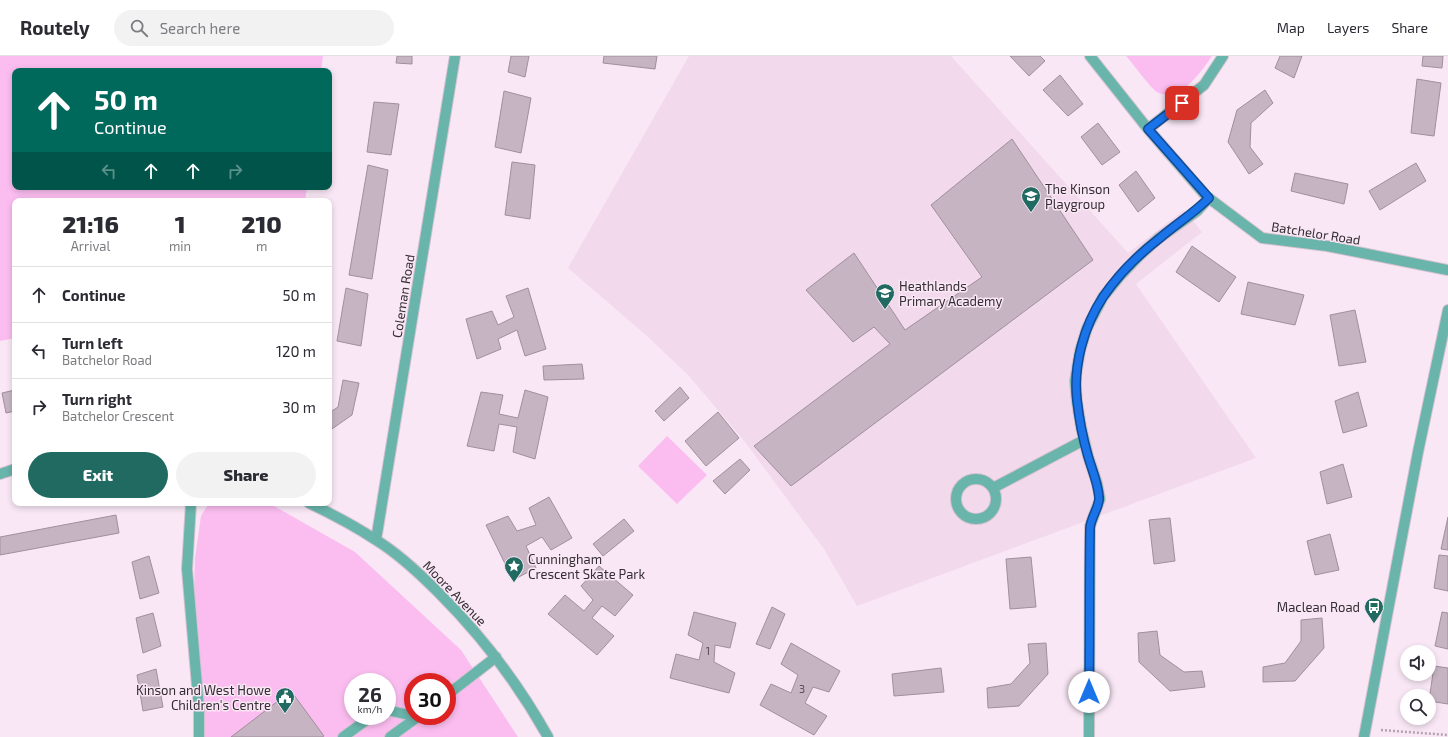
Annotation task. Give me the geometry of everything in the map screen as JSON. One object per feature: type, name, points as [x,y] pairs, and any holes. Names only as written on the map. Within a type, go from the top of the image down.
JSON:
[{"type":"street","name":"Coleman Road","points":[[376,540],[455,56]]},
{"type":"street","name":"Batchelor Road","points":[[1090,56],[1148,129],[1209,198],[1262,238],[1327,246],[1448,270]]},
{"type":"street","points":[[1148,129],[1204,85],[1223,56]]},
{"type":"street","points":[[1089,737],[1090,526],[1100,499],[1084,440],[1077,402],[1075,381],[1080,351],[1087,328],[1103,297],[1120,276],[1138,256],[1164,234],[1197,211],[1209,198]]},
{"type":"street","points":[[1365,733],[1418,452],[1448,310]]},
{"type":"street","points":[[993,488],[1084,440]]},
{"type":"street","points":[[0,474],[12,470]]},
{"type":"street","points":[[974,479],[983,480],[993,488],[996,496],[996,504],[992,512],[986,517],[979,520],[971,519],[958,509],[956,501],[957,492],[966,482],[974,479]]},
{"type":"street","points":[[190,506],[187,569],[199,709],[198,737]]},
{"type":"street","name":"Moore Avenue","points":[[314,506],[376,540],[418,572],[463,617],[496,657],[531,707],[548,737]]},
{"type":"street","points":[[456,688],[496,657]]},
{"type":"street","points":[[343,737],[360,725]]},
{"type":"street","points":[[390,737],[405,725]]},
{"type":"path","points":[[1365,733],[1448,735]]},
{"type":"shaded area","points":[[0,56],[323,56],[321,68],[12,68],[12,190],[307,190],[305,198],[12,198],[12,339],[0,341]]},
{"type":"shaded area","name":"Heathlands Primary Academy","points":[[689,56],[951,56],[1128,253],[1184,210],[1202,232],[1136,284],[1256,458],[857,606],[824,549],[745,442],[688,375],[647,336],[568,268]]},
{"type":"shaded area","points":[[1126,56],[1212,56],[1189,84],[1173,94],[1165,95],[1154,90]]},
{"type":"shaded area","points":[[667,436],[707,475],[677,504],[638,466]]},
{"type":"shaded area","points":[[207,506],[274,506],[355,552],[461,650],[518,737],[199,737],[193,631],[195,558],[201,516]]},
{"type":"building","points":[[397,56],[412,56],[412,64],[396,63]]},
{"type":"building","points":[[511,56],[529,56],[525,77],[508,72]]},
{"type":"building","points":[[604,56],[657,56],[655,69],[603,63]]},
{"type":"building","points":[[1010,56],[1040,56],[1045,61],[1029,76]]},
{"type":"building","points":[[1280,56],[1302,56],[1294,78],[1275,68]]},
{"type":"building","points":[[1423,56],[1443,56],[1442,68],[1422,66]]},
{"type":"building","points":[[1060,75],[1083,104],[1068,116],[1043,90]]},
{"type":"building","points":[[1417,79],[1441,83],[1434,136],[1411,133]]},
{"type":"building","points":[[1265,90],[1273,103],[1251,123],[1250,147],[1263,164],[1249,174],[1228,142],[1237,110]]},
{"type":"building","points":[[504,91],[531,98],[521,153],[495,147]]},
{"type":"building","points":[[374,102],[399,104],[391,155],[367,152]]},
{"type":"building","points":[[1098,123],[1120,152],[1102,165],[1081,137]]},
{"type":"building","points":[[1012,139],[1093,260],[791,486],[754,446],[890,344],[874,327],[853,342],[806,290],[854,253],[905,330],[982,277],[931,205]]},
{"type":"building","points":[[512,162],[535,165],[530,219],[505,215]]},
{"type":"building","points":[[1416,163],[1426,181],[1380,210],[1369,191]]},
{"type":"building","points":[[368,165],[388,170],[372,279],[349,275]]},
{"type":"building","points":[[1136,171],[1155,198],[1138,212],[1119,185]]},
{"type":"building","points":[[1295,173],[1348,184],[1344,204],[1291,191]]},
{"type":"building","points":[[1192,246],[1236,277],[1219,302],[1176,272]]},
{"type":"building","points":[[1248,282],[1304,295],[1295,325],[1241,314]]},
{"type":"building","points":[[346,288],[368,294],[361,346],[337,341]]},
{"type":"building","points":[[528,288],[546,349],[525,356],[517,330],[498,339],[501,349],[477,359],[466,319],[492,311],[498,325],[514,317],[506,296]]},
{"type":"building","points":[[1355,310],[1366,362],[1339,366],[1330,315]]},
{"type":"building","points":[[582,364],[584,379],[544,380],[543,366]]},
{"type":"building","points":[[343,380],[359,383],[352,415],[332,429],[332,411],[338,407]]},
{"type":"building","points":[[680,387],[689,398],[664,421],[655,411]]},
{"type":"building","points":[[525,390],[548,397],[535,459],[513,452],[517,427],[499,424],[494,451],[467,446],[481,392],[503,395],[499,414],[518,418]]},
{"type":"building","points":[[12,391],[12,412],[6,413],[2,393]]},
{"type":"building","points":[[1358,392],[1367,426],[1343,433],[1335,401]]},
{"type":"building","points":[[718,412],[739,438],[706,466],[685,441]]},
{"type":"building","points":[[740,459],[750,470],[725,494],[713,481]]},
{"type":"building","points":[[1343,464],[1352,497],[1327,504],[1320,472]]},
{"type":"building","points":[[549,497],[572,538],[551,550],[542,537],[526,546],[536,568],[513,580],[486,525],[508,516],[517,531],[536,525],[529,508]]},
{"type":"building","points":[[116,515],[119,533],[0,555],[0,537]]},
{"type":"building","points":[[1448,517],[1448,550],[1441,549]]},
{"type":"building","points":[[1170,518],[1175,561],[1154,564],[1149,520]]},
{"type":"building","points":[[624,519],[634,531],[603,556],[593,544]]},
{"type":"building","points":[[1330,534],[1339,570],[1315,575],[1307,541]]},
{"type":"building","points":[[1439,555],[1448,556],[1448,591],[1434,588]]},
{"type":"building","points":[[149,556],[159,593],[140,599],[132,562]]},
{"type":"building","points":[[1031,557],[1036,607],[1010,609],[1006,559]]},
{"type":"building","points":[[599,566],[633,595],[615,616],[602,606],[592,618],[614,636],[597,655],[548,614],[565,595],[584,611],[593,600],[581,586]]},
{"type":"building","points":[[772,607],[785,614],[770,649],[756,644]]},
{"type":"building","points":[[694,612],[736,623],[730,648],[715,645],[714,662],[735,673],[729,693],[670,678],[676,654],[699,660],[703,643],[688,635]]},
{"type":"building","points":[[1442,612],[1448,613],[1448,649],[1435,645]]},
{"type":"building","points":[[153,613],[161,646],[143,653],[136,618]]},
{"type":"building","points":[[1322,618],[1324,648],[1295,681],[1263,682],[1263,667],[1285,663],[1301,641],[1301,620]]},
{"type":"building","points":[[1157,631],[1160,655],[1184,672],[1202,671],[1205,687],[1170,691],[1139,662],[1138,633]]},
{"type":"building","points":[[791,643],[840,671],[829,692],[813,687],[805,703],[827,716],[814,735],[760,705],[771,684],[791,693],[798,675],[781,664]]},
{"type":"building","points":[[1046,643],[1048,674],[1019,706],[988,708],[987,688],[1011,684],[1030,663],[1028,644]]},
{"type":"building","points":[[1436,666],[1448,668],[1448,704],[1436,702],[1436,689],[1431,689],[1432,681],[1436,681]]},
{"type":"building","points":[[941,668],[944,692],[894,696],[892,674]]},
{"type":"building","points":[[156,669],[163,707],[143,711],[137,675]]},
{"type":"building","name":"Kinson and West Howe Children's Centre","points":[[291,691],[324,736],[231,737]]},
{"type":"place","name":"The Kinson Playgroup","points":[[1031,213]]},
{"type":"place","name":"Heathlands Primary Academy","points":[[885,310]]},
{"type":"place","name":"Cunningham Crescent Skate Park","points":[[514,583]]},
{"type":"place","name":"Maclean Road","points":[[1374,624]]},
{"type":"place","name":"Kinson and West Howe Children's Centre","points":[[285,714]]},
{"type":"route","points":[[1089,692],[1090,526],[1100,499],[1081,427],[1075,381],[1080,351],[1087,328],[1103,297],[1138,256],[1159,238],[1197,211],[1209,198],[1148,129],[1182,103]]}]
